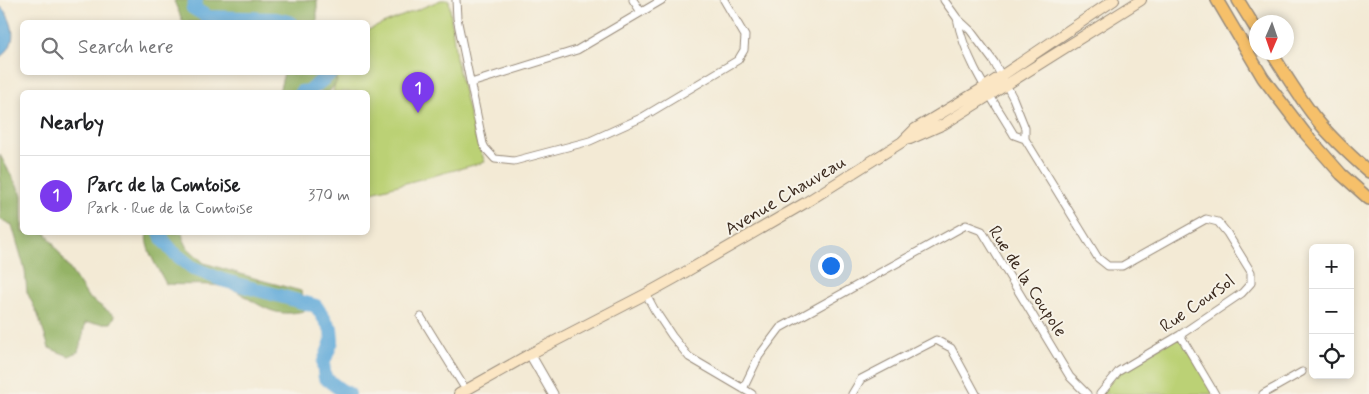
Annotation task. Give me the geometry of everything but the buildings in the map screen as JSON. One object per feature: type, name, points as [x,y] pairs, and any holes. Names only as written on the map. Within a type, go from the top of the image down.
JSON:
[{"type":"highway","points":[[1217,0],[1263,78],[1304,132],[1341,174],[1369,199]]},
{"type":"highway","points":[[1238,0],[1249,18]]},
{"type":"highway","points":[[1276,60],[1318,121],[1369,172]]},
{"type":"main road","points":[[1004,81],[1114,0]]},
{"type":"main road","points":[[1004,81],[1141,0]]},
{"type":"main road","name":"Avenue Chauveau","points":[[462,392],[530,354],[646,294],[805,203],[902,142],[944,124],[987,91],[1004,81]]},
{"type":"street","points":[[456,0],[457,18],[476,114],[485,148],[495,159],[514,161],[590,141],[641,118],[738,60],[744,50],[745,36],[724,0]]},
{"type":"street","points":[[633,0],[641,12]]},
{"type":"street","points":[[471,83],[577,50],[662,0]]},
{"type":"street","name":"Rue Coursol","points":[[944,0],[994,62],[1025,128],[1025,139],[1098,258],[1108,266],[1122,266],[1206,218],[1218,222],[1251,272],[1250,283],[1242,293],[1180,335],[1119,371],[1100,394]]},
{"type":"street","name":"Rue Coursol","points":[[957,18],[960,35],[977,74],[1014,135],[1025,139]]},
{"type":"street","name":"Rue de la Coupole","points":[[743,389],[758,356],[780,328],[966,226],[982,231],[1070,377],[1087,394]]},
{"type":"street","points":[[646,294],[672,336],[689,357],[752,394]]},
{"type":"street","points":[[422,317],[462,392]]},
{"type":"street","points":[[1180,335],[1215,394]]},
{"type":"street","points":[[852,394],[861,379],[936,340],[951,348],[976,394]]},
{"type":"street","points":[[530,354],[554,394]]},
{"type":"street","points":[[1263,394],[1302,372]]},
{"type":"green space","points":[[317,0],[317,20],[182,20],[174,1]]},
{"type":"green space","points":[[441,0],[449,0],[456,59],[474,134],[485,162],[370,192],[370,90],[334,90],[337,75],[370,75],[370,29]]},
{"type":"green space","points":[[283,75],[334,75],[337,82],[331,90],[280,90]]},
{"type":"green space","points":[[0,155],[20,191],[20,235],[47,235],[88,297],[115,316],[111,323],[85,323],[78,352],[69,356],[49,348],[38,315],[27,292],[25,270],[12,225],[0,219]]},
{"type":"green space","points":[[147,235],[182,235],[188,248],[204,263],[301,291],[304,311],[275,312],[225,287],[166,284],[149,252]]},
{"type":"green space","points":[[1180,335],[1215,394],[1100,394],[1119,371]]},
{"type":"water","points":[[0,6],[9,19],[13,34],[9,48],[0,57]]},
{"type":"waterway","points":[[196,0],[193,8],[208,17],[281,20]]},
{"type":"waterway","points":[[310,90],[328,75]]},
{"type":"waterway","points":[[161,235],[173,252],[193,268],[222,280],[316,306],[331,329],[332,341],[323,364],[325,378],[349,394]]},
{"type":"place","name":"Parc de la Comtoise","points":[[418,113]]}]
